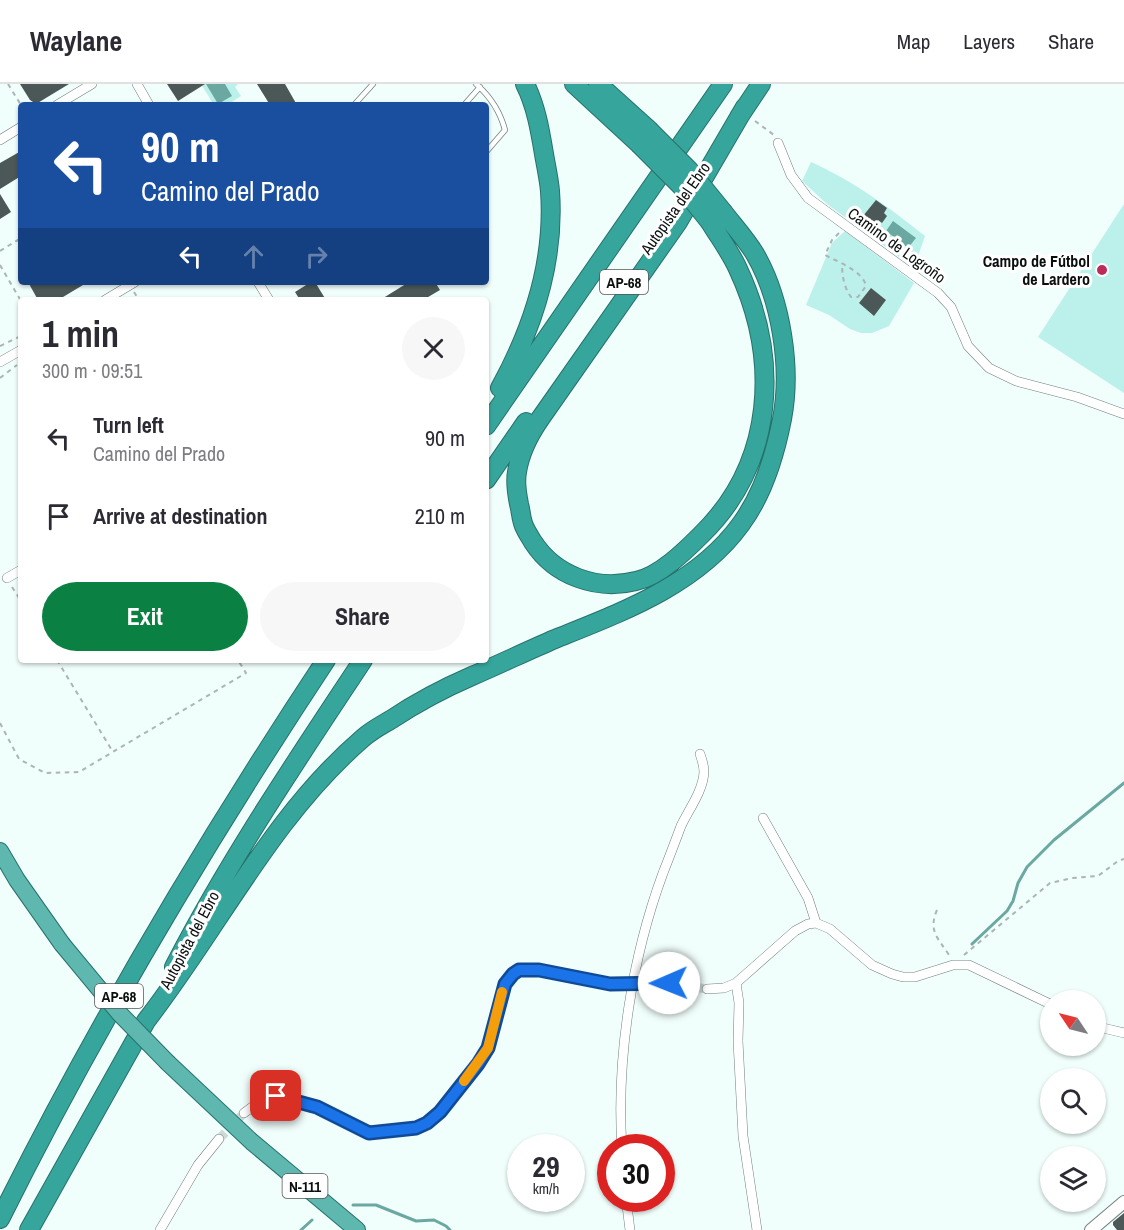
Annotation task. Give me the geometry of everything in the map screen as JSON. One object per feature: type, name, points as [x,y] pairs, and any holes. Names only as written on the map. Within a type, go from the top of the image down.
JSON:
[{"type":"highway","points":[[489,404],[518,355],[542,286],[549,242],[550,191],[538,121],[525,84]]},
{"type":"highway","points":[[574,84],[644,137]]},
{"type":"highway","points":[[146,1021],[170,991],[274,836],[314,786],[365,736],[428,695],[607,618],[673,586],[710,557],[740,525],[759,493],[778,441],[787,396],[784,341],[773,296],[755,254],[681,186],[644,137],[598,84]]},
{"type":"highway","name":"Autopista del Ebro","points":[[489,422],[723,84]]},
{"type":"highway","name":"Autopista del Ebro","points":[[489,476],[750,114],[761,84]]},
{"type":"highway","points":[[717,218],[756,316],[766,368],[764,411],[753,452],[740,482],[719,518],[665,567],[637,581],[601,584],[576,578],[555,567],[538,549],[524,527],[517,494],[516,474],[520,457],[528,437],[540,419],[678,222],[750,114]]},
{"type":"highway","points":[[248,779],[286,705],[312,663]]},
{"type":"highway","name":"Autopista del Ebro","points":[[0,1219],[111,1010],[168,911],[248,779],[324,663]]},
{"type":"highway","name":"Autopista del Ebro","points":[[29,1230],[146,1021],[200,917],[277,792],[361,663]]},
{"type":"highway","name":"N-111","points":[[0,851],[17,880],[62,944],[120,1014],[252,1142],[357,1230]]},
{"type":"highway","points":[[252,1142],[278,1175],[341,1230]]},
{"type":"street","points":[[62,102],[92,84]]},
{"type":"street","points":[[137,84],[147,102]]},
{"type":"street","points":[[0,140],[18,129]]},
{"type":"street","name":"Camino de Logroño","points":[[778,143],[791,175],[808,198],[938,292],[951,307],[968,346],[984,363],[1003,375],[1030,386],[1064,394],[1124,414]]},
{"type":"street","points":[[110,297],[130,285]]},
{"type":"street","points":[[0,357],[18,350]]},
{"type":"street","points":[[0,362],[18,351]]},
{"type":"street","points":[[7,578],[18,572]]},
{"type":"street","points":[[621,1134],[624,1042],[634,984],[662,876],[700,787],[704,764],[700,754]]},
{"type":"street","points":[[763,818],[808,898],[816,923]]},
{"type":"street","points":[[707,989],[724,988],[736,983],[795,931],[808,924],[816,923],[830,929],[872,965],[892,974],[915,977],[953,966],[969,965],[1040,999]]},
{"type":"street","points":[[244,1113],[264,1099],[276,1096],[317,1107],[369,1133],[416,1128],[427,1123],[440,1112],[478,1064],[488,1048],[502,992],[508,979],[519,970],[539,970],[610,984],[669,983]]},
{"type":"street","points":[[736,983],[740,1003],[738,1041],[743,1136],[757,1230]]},
{"type":"street","points":[[1106,1027],[1124,1033]]},
{"type":"street","points":[[160,1230],[198,1165],[219,1139]]},
{"type":"street","points":[[1097,1228],[1124,1202]]},
{"type":"street","points":[[628,1212],[630,1230]]},
{"type":"lane","points":[[357,102],[373,84]]},
{"type":"lane","points":[[466,102],[478,86],[489,96],[501,116],[505,130],[489,149]]},
{"type":"path","points":[[8,84],[19,102]]},
{"type":"path","points":[[750,114],[773,134],[778,143]]},
{"type":"path","points":[[841,231],[832,240],[825,255],[842,264],[864,280],[866,286],[858,297],[851,297],[847,291],[842,264]]},
{"type":"path","points":[[0,251],[18,240]]},
{"type":"path","points":[[0,265],[19,297]]},
{"type":"path","points":[[0,346],[18,337]]},
{"type":"path","points":[[0,378],[18,364]]},
{"type":"path","points":[[59,663],[113,752]]},
{"type":"path","points":[[0,723],[19,759],[45,773],[79,772],[246,673],[240,663]]},
{"type":"path","points":[[937,910],[933,922],[935,936],[951,957],[953,966],[1050,883],[1098,876],[1124,859]]},
{"type":"shaded area","points":[[201,84],[238,84],[235,87],[241,96],[232,102],[212,102]]},
{"type":"shaded area","points":[[206,84],[225,84],[232,96],[217,102]]},
{"type":"shaded area","points":[[811,162],[870,195],[925,236],[914,268],[827,204],[802,181]]},
{"type":"shaded area","name":"Campo de Fútbol de Lardero","points":[[1124,204],[1124,393],[1038,337]]},
{"type":"shaded area","points":[[893,221],[916,238],[908,248],[886,231]]},
{"type":"shaded area","points":[[845,231],[914,283],[889,326],[872,333],[861,333],[850,329],[829,315],[806,305],[832,243]]},
{"type":"building","points":[[20,84],[69,84],[39,102],[30,100]]},
{"type":"building","points":[[167,84],[205,84],[178,101]]},
{"type":"building","points":[[257,84],[285,84],[295,102],[268,102]]},
{"type":"building","points":[[18,153],[18,178],[0,189],[0,163]]},
{"type":"building","points":[[0,194],[11,212],[0,219]]},
{"type":"building","points":[[876,200],[887,208],[884,213],[887,216],[882,223],[878,220],[875,224],[863,216]]},
{"type":"building","points":[[30,285],[83,285],[63,297],[36,297]]},
{"type":"building","points":[[306,285],[317,285],[324,297],[298,297],[295,292]]},
{"type":"building","points":[[404,285],[437,285],[440,290],[428,297],[385,297]]},
{"type":"building","points":[[871,288],[886,300],[874,316],[859,303]]},
{"type":"building","points":[[1124,1213],[1124,1230],[1117,1230],[1113,1222]]},
{"type":"waterway","points":[[972,944],[1007,911],[1027,867],[1054,840],[1124,783]]},
{"type":"waterway","points":[[353,1205],[376,1205],[416,1221],[434,1220],[450,1230]]},
{"type":"waterway","points":[[301,1230],[312,1220]]},
{"type":"tunnel","points":[[668,983],[707,989]]},
{"type":"tunnel","points":[[219,1139],[244,1113]]},
{"type":"slow traffic","points":[[464,1081],[488,1048],[502,992]]},
{"type":"place","name":"Campo de Fútbol de Lardero","points":[[1102,270]]},
{"type":"route","points":[[276,1096],[317,1107],[369,1133],[416,1128],[427,1123],[440,1112],[478,1064],[488,1048],[505,984],[519,970],[539,970],[610,984],[669,983]]}]
